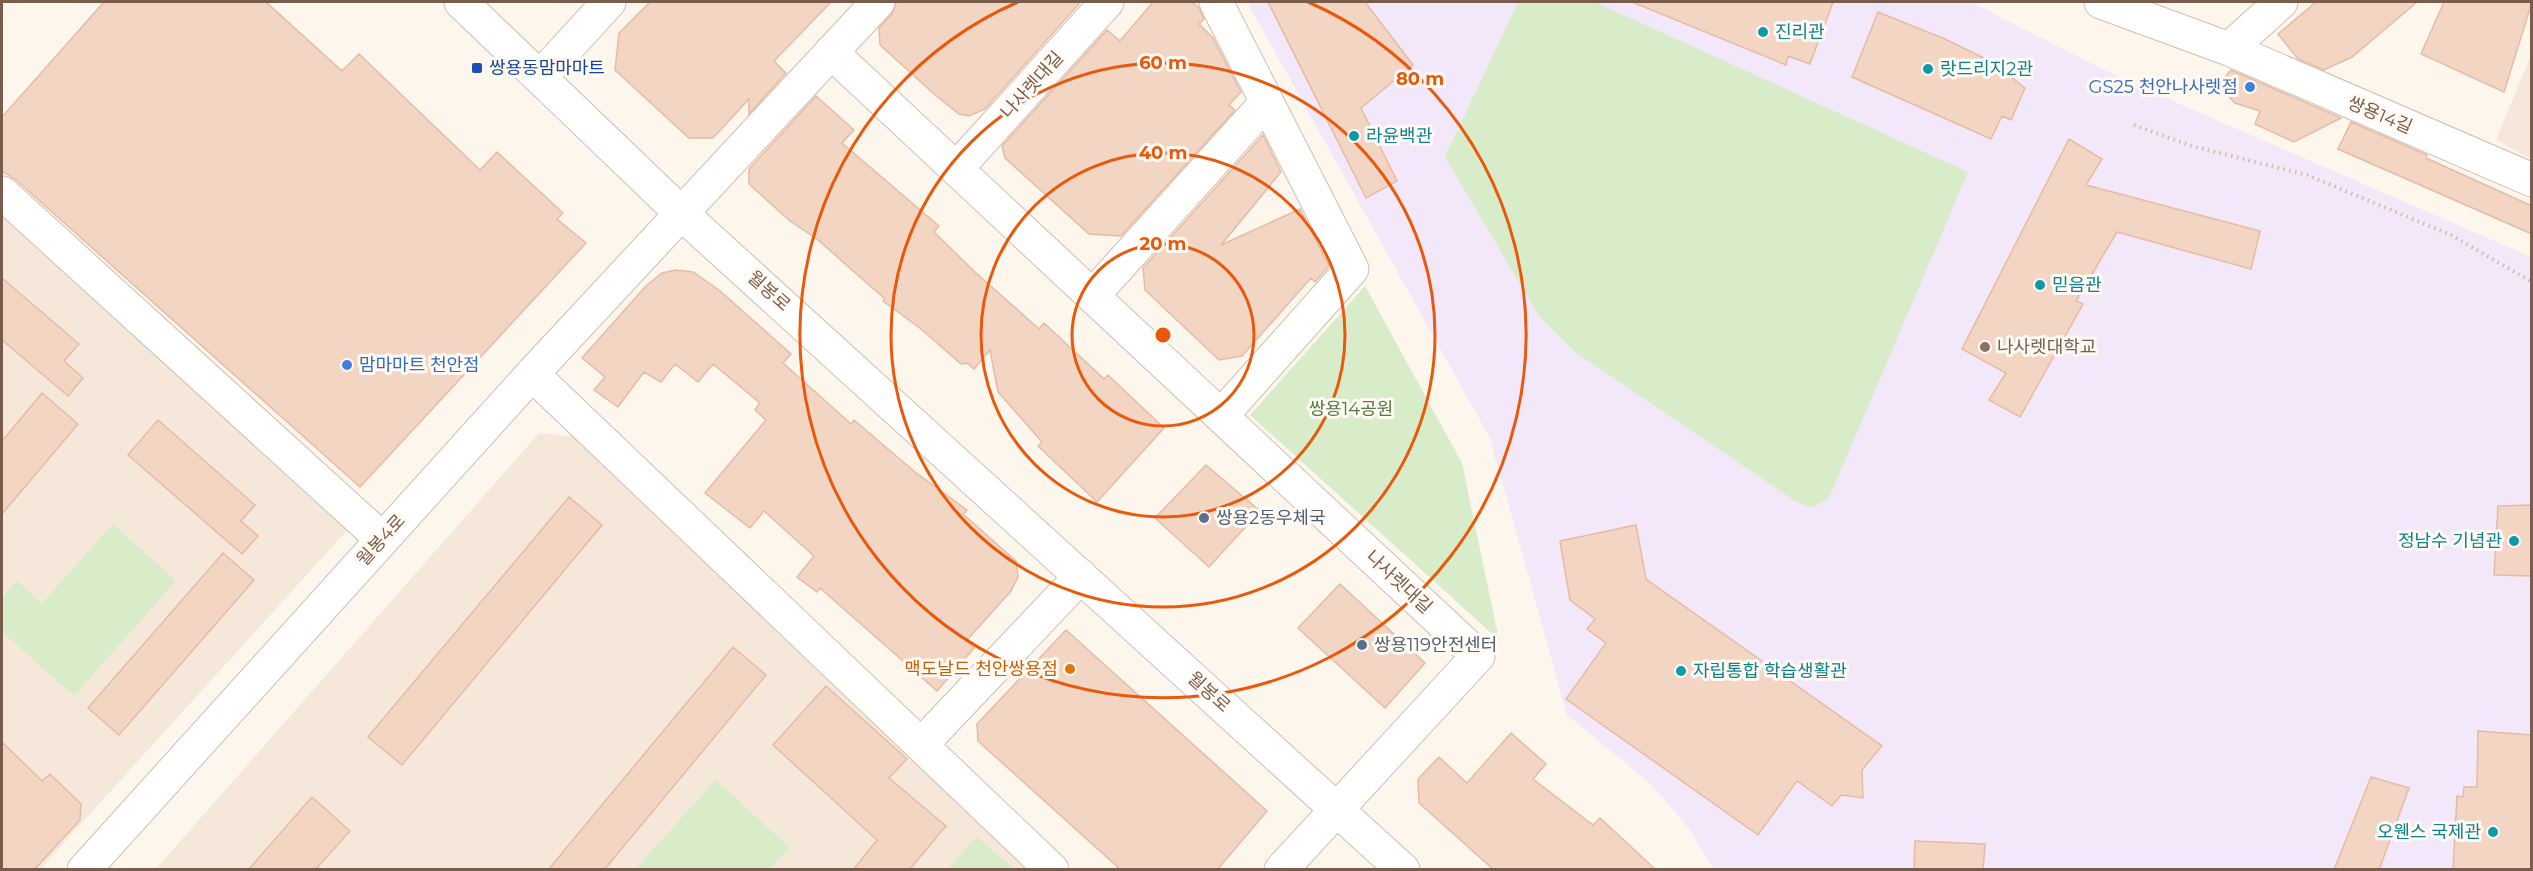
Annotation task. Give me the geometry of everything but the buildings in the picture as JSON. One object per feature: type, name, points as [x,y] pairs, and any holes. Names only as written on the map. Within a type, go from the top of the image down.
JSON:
[{"type":"street","name":"월봉로","points":[[461,2],[541,76],[681,213],[1403,870]]},
{"type":"street","points":[[541,76],[609,2]]},
{"type":"street","points":[[681,213],[878,2]]},
{"type":"street","name":"나사렛대길","points":[[957,168],[1107,2]]},
{"type":"street","points":[[1216,2],[1352,269],[1221,416]]},
{"type":"street","name":"쌍용14길","points":[[2101,2],[2229,49],[2532,180]]},
{"type":"street","points":[[2229,49],[2281,2]]},
{"type":"street","name":"나사렛대길","points":[[831,52],[1094,295],[1478,656],[1337,808]]},
{"type":"street","points":[[1094,295],[1267,102]]},
{"type":"street","points":[[2,193],[382,539]]},
{"type":"street","name":"월봉4로","points":[[84,870],[382,539],[681,213]]},
{"type":"street","points":[[532,374],[1052,870]]},
{"type":"street","points":[[921,745],[1081,576]]},
{"type":"street","points":[[1281,870],[1337,808]]},
{"type":"path","points":[[2134,125],[2192,146],[2307,175],[2451,235],[2532,282]]},
{"type":"shaded area","name":"나사렛대학교","points":[[1247,2],[1971,2],[2120,78],[2531,257],[2531,869],[1714,869],[1690,830],[1651,784],[1567,715],[1490,438]]},
{"type":"shaded area","points":[[2531,55],[2532,159],[2496,140]]},
{"type":"shaded area","points":[[2,215],[351,526],[40,869],[2,869]]},
{"type":"shaded area","points":[[539,433],[580,437],[1040,870],[155,870]]},
{"type":"green space","points":[[1518,2],[1595,2],[1968,172],[1829,498],[1811,508],[1795,501],[1575,352],[1539,316],[1445,157]]},
{"type":"green space","name":"쌍용14공원","points":[[1365,286],[1462,463],[1499,640],[1250,415]]},
{"type":"green space","points":[[113,524],[176,581],[74,696],[2,632],[2,598],[17,581],[42,603]]},
{"type":"green space","points":[[716,780],[790,848],[770,869],[635,869]]},
{"type":"green space","points":[[977,837],[1014,869],[947,869]]},
{"type":"place","name":"진리관","points":[[1763,32]]},
{"type":"place","name":"쌍용동맘마마트","points":[[477,68]]},
{"type":"place","name":"랏드리지2관","points":[[1928,69]]},
{"type":"place","name":"GS25 천안나사렛점","points":[[2250,87]]},
{"type":"place","name":"라윤백관","points":[[1354,136]]},
{"type":"place","name":"믿음관","points":[[2040,285]]},
{"type":"place","name":"나사렛대학교","points":[[1985,347]]},
{"type":"place","name":"맘마마트 천안점","points":[[347,365]]},
{"type":"place","name":"쌍용2동우체국","points":[[1204,518]]},
{"type":"place","name":"정남수 기념관","points":[[2514,541]]},
{"type":"place","name":"쌍용119안전센터","points":[[1362,645]]},
{"type":"place","name":"맥도날드 천안쌍용점","points":[[1070,669]]},
{"type":"place","name":"자립통합 학습생활관","points":[[1681,671]]},
{"type":"place","name":"오웬스 국제관","points":[[2493,832]]}]
